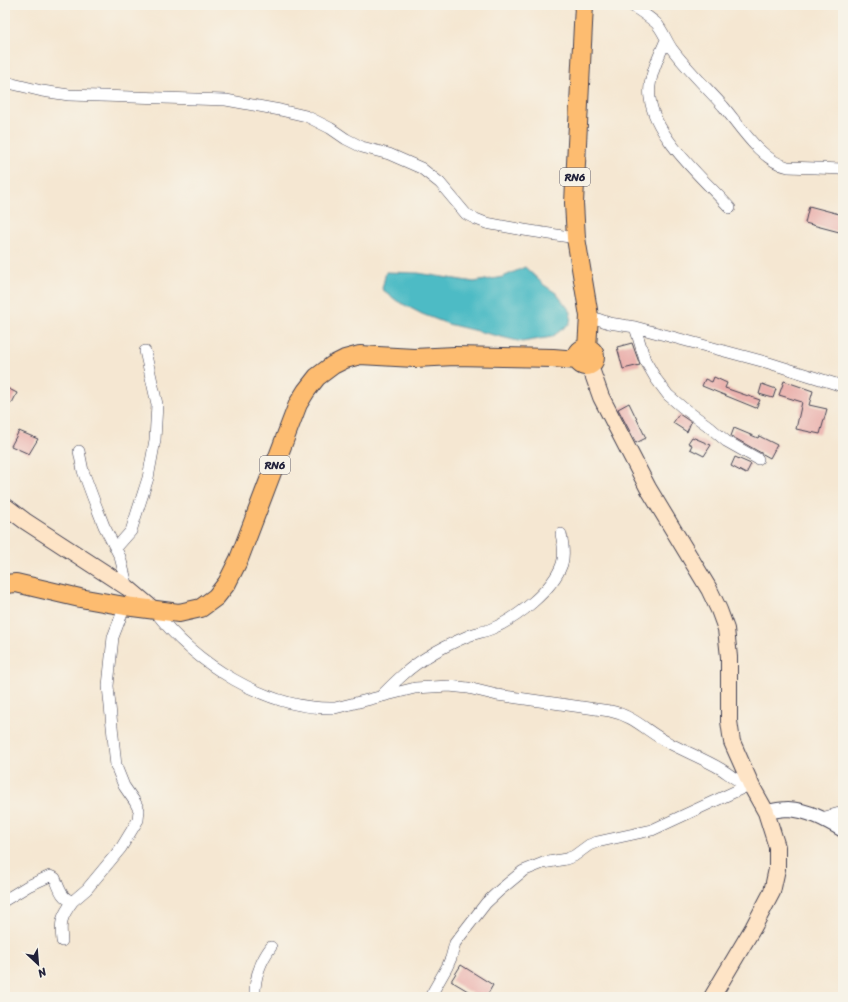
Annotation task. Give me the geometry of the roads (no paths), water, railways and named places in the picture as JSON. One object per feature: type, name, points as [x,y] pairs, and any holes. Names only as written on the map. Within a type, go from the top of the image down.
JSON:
[{"type":"highway","name":"RN6","points":[[5,584],[16,583],[80,598],[154,610],[179,613],[201,608],[216,598],[227,583],[242,552],[298,404],[316,377],[333,365],[345,359],[360,355],[414,358],[454,356],[585,358],[589,316],[576,238],[574,203],[584,5]]},
{"type":"main road","points":[[585,358],[601,397],[648,488],[709,589],[719,610],[726,629],[730,697],[729,721],[732,742],[750,786],[766,812],[777,847],[777,869],[772,892],[753,928],[712,997]]},
{"type":"main road","points":[[5,506],[25,521],[128,588],[154,610]]},
{"type":"street","points":[[631,5],[657,24],[673,50],[724,107],[749,140],[772,160],[781,166],[788,167],[843,169]]},
{"type":"street","points":[[666,40],[658,58],[651,83],[649,97],[652,112],[658,124],[687,162],[730,208]]},
{"type":"street","points":[[5,81],[27,88],[69,95],[226,100],[306,116],[362,147],[389,154],[421,168],[440,183],[466,214],[476,219],[524,230],[576,238]]},
{"type":"street","points":[[589,316],[610,323],[634,327],[769,363],[843,387]]},
{"type":"street","points":[[634,327],[645,360],[656,379],[668,395],[726,440],[758,459]]},
{"type":"street","points":[[116,548],[130,531],[148,478],[155,440],[157,404],[145,351]]},
{"type":"street","points":[[79,451],[93,498],[104,526],[120,557],[128,588]]},
{"type":"street","points":[[382,696],[404,674],[426,657],[468,636],[497,626],[515,616],[535,599],[552,583],[562,564],[564,546],[560,534]]},
{"type":"street","points":[[62,941],[60,926],[66,910],[73,900],[87,889],[121,848],[138,820],[139,810],[124,786],[116,766],[108,686],[109,664],[113,637],[125,606]]},
{"type":"street","points":[[154,610],[176,636],[209,663],[243,685],[270,697],[299,704],[327,708],[344,706],[415,688],[449,686],[468,688],[497,695],[573,705],[621,714],[631,718],[667,742],[750,786]]},
{"type":"street","points":[[430,997],[449,963],[455,943],[486,903],[523,871],[543,863],[570,858],[589,845],[597,842],[652,830],[750,786]]},
{"type":"street","points":[[766,812],[787,809],[803,811],[822,818],[843,830]]},
{"type":"street","points":[[822,818],[843,812]]},
{"type":"street","points":[[5,900],[28,886],[50,876],[55,878],[64,897],[73,900]]},
{"type":"street","points":[[255,997],[257,972],[261,961],[271,947]]},
{"type":"water","points":[[525,267],[544,285],[556,293],[571,312],[570,323],[552,337],[522,342],[448,324],[422,314],[397,301],[382,289],[386,272],[418,273],[474,282],[503,277]]}]
